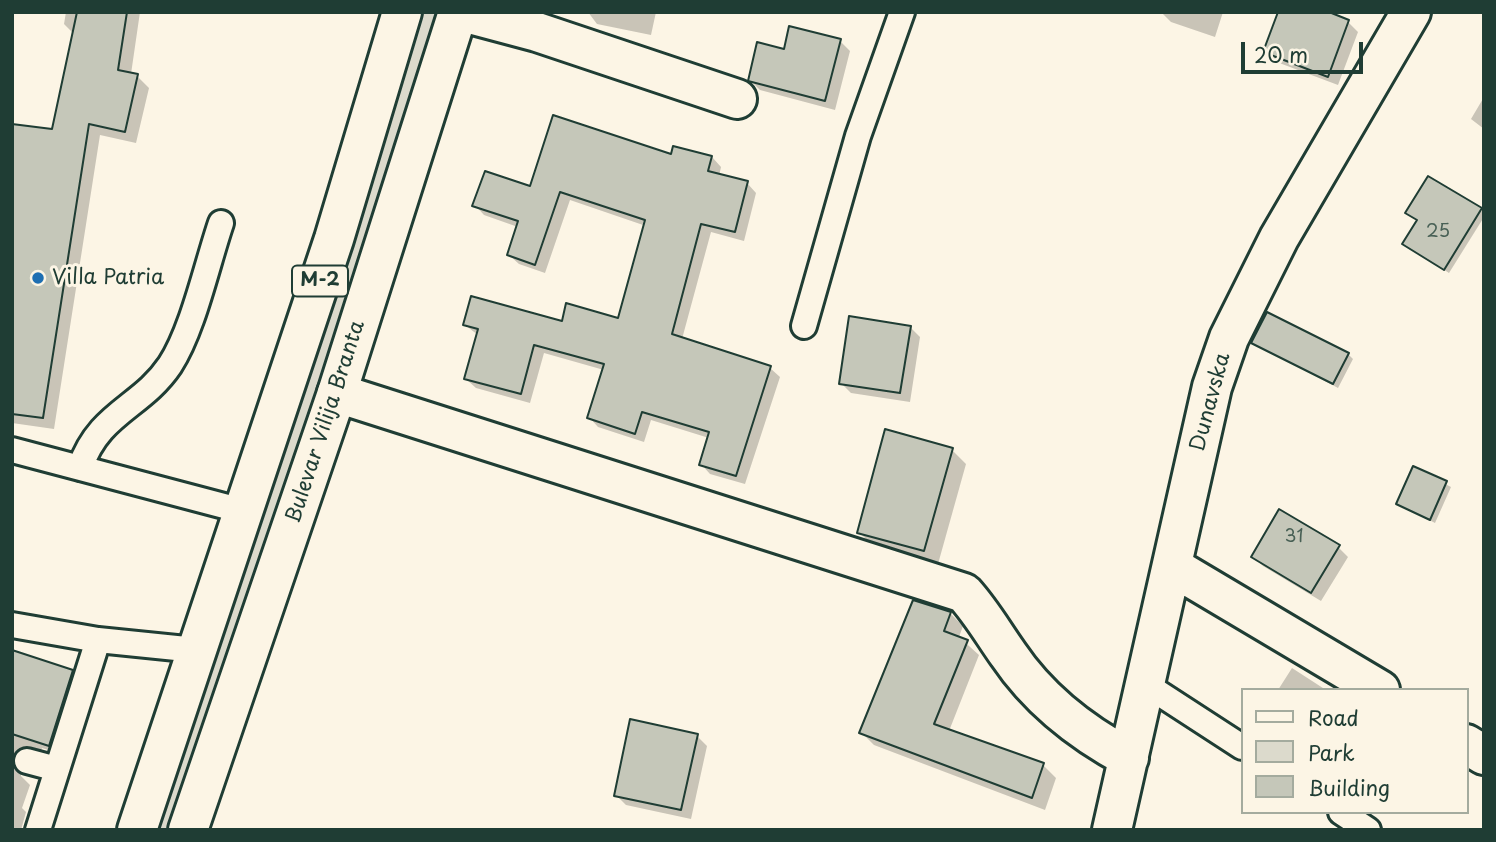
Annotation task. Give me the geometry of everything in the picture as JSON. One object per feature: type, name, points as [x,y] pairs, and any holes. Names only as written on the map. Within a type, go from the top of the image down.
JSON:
[{"type":"street","name":"M-2","points":[[136,830],[334,239],[402,12]]},
{"type":"street","points":[[460,12],[537,32],[737,99]]},
{"type":"street","name":"Bulevar Vilija Branta","points":[[188,830],[337,393],[460,12]]},
{"type":"street","name":"Dunavska","points":[[1112,830],[1212,387],[1228,338],[1279,238],[1411,12]]},
{"type":"street","points":[[337,393],[964,593],[985,617],[1009,655],[1051,706],[1089,737],[1129,758]]},
{"type":"street","points":[[1173,567],[1377,688]]},
{"type":"street","points":[[1468,745],[1484,755]]},
{"type":"lane","points":[[804,326],[858,136],[902,12]]},
{"type":"lane","points":[[80,468],[85,453],[102,426],[158,380],[178,350],[221,223]]},
{"type":"lane","points":[[12,450],[243,511]]},
{"type":"lane","points":[[12,625],[98,640],[196,650]]},
{"type":"lane","points":[[38,830],[98,640]]},
{"type":"lane","points":[[1145,684],[1240,746]]},
{"type":"lane","points":[[27,761],[57,769]]},
{"type":"lane","points":[[1344,814],[1368,830]]},
{"type":"green space","points":[[418,12],[445,12],[171,830],[144,830]]},
{"type":"building","points":[[77,12],[127,12],[118,70],[138,74],[125,132],[89,124],[43,418],[12,414],[12,124],[52,129]]},
{"type":"building","points":[[1278,12],[1329,12],[1349,20],[1328,77],[1263,52]]},
{"type":"building","points":[[789,26],[841,39],[825,101],[748,81],[757,42],[784,49]]},
{"type":"building","points":[[553,115],[671,154],[673,146],[712,156],[708,171],[748,181],[735,232],[701,224],[672,334],[771,366],[736,476],[699,465],[709,432],[642,412],[635,434],[587,418],[604,364],[534,345],[521,394],[464,379],[478,329],[463,325],[471,296],[562,321],[566,303],[618,318],[645,220],[560,192],[535,265],[507,255],[518,221],[472,206],[485,171],[530,186]]},
{"type":"building","points":[[1428,176],[1482,208],[1444,270],[1402,244],[1417,220],[1405,213]]},
{"type":"building","points":[[1267,312],[1349,353],[1333,384],[1251,343]]},
{"type":"building","points":[[849,316],[911,326],[900,393],[839,384]]},
{"type":"building","points":[[885,429],[953,448],[924,551],[857,533]]},
{"type":"building","points":[[1413,466],[1447,481],[1430,520],[1396,504]]},
{"type":"building","points":[[1279,509],[1340,545],[1311,593],[1251,557]]},
{"type":"building","points":[[913,600],[951,612],[944,631],[968,640],[934,724],[1044,763],[1032,798],[859,733]]},
{"type":"building","points":[[12,650],[73,670],[49,746],[12,734]]},
{"type":"building","points":[[630,719],[698,734],[681,810],[614,796]]},
{"type":"place","name":"Villa Patria","points":[[38,278]]}]
